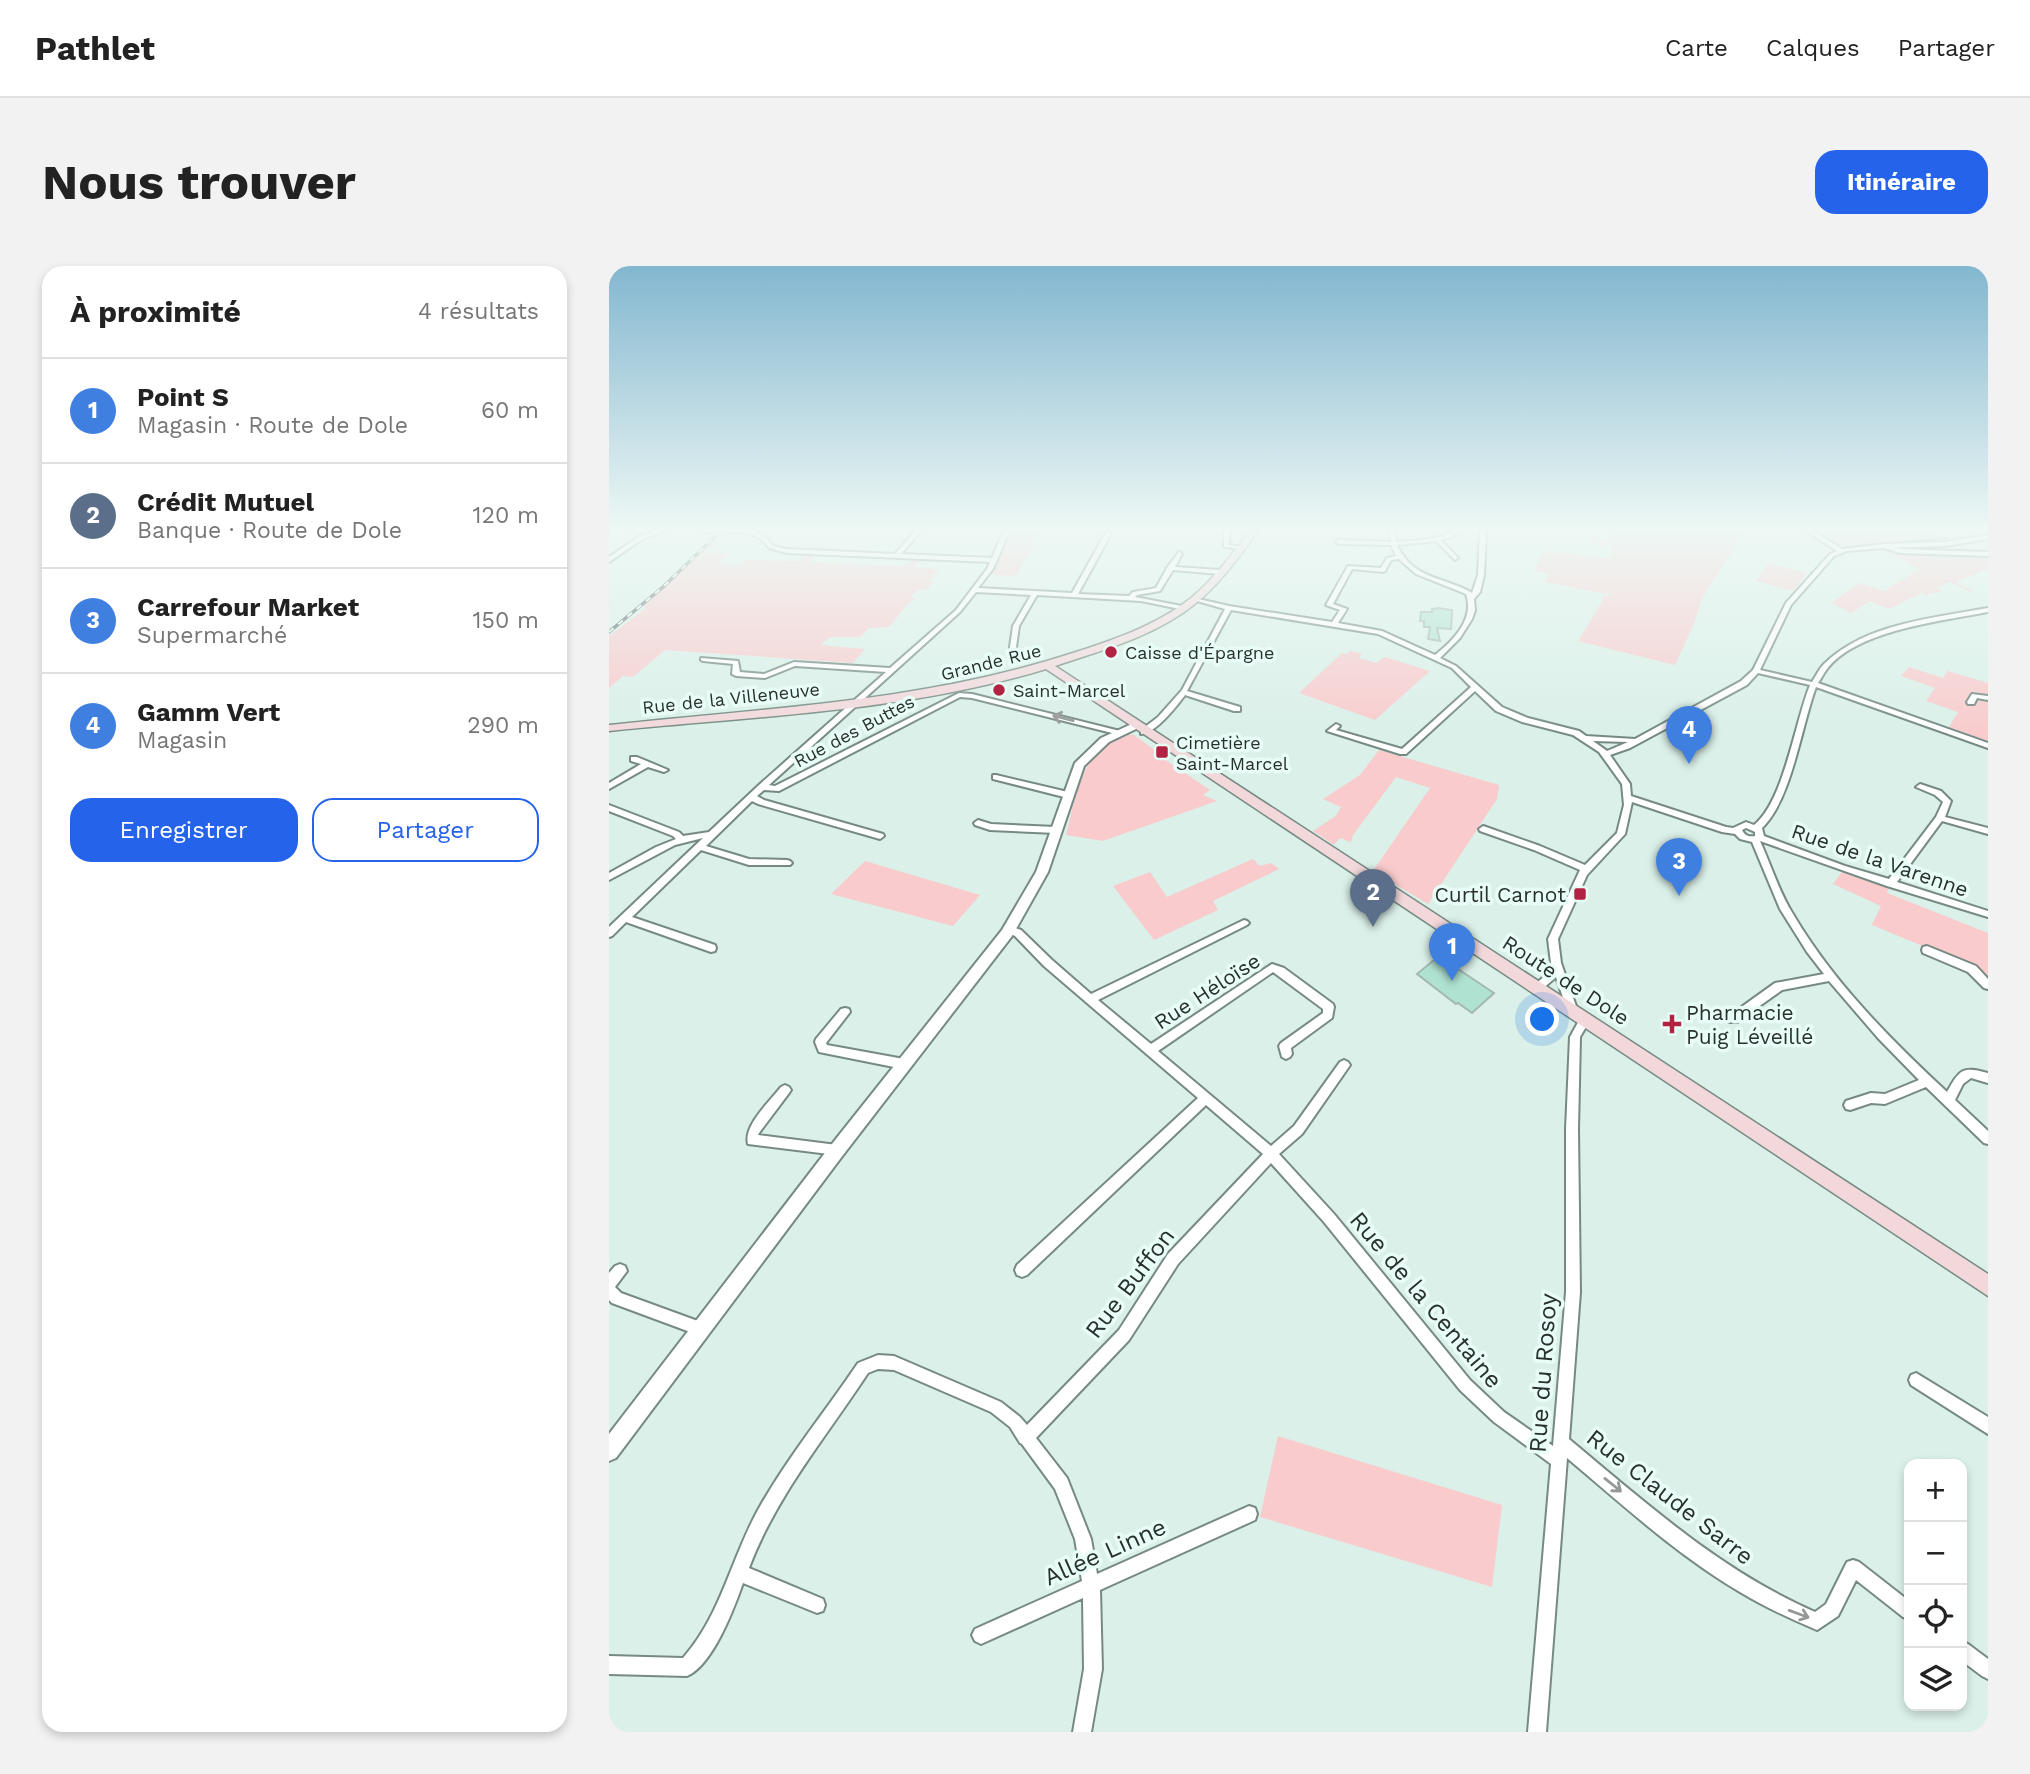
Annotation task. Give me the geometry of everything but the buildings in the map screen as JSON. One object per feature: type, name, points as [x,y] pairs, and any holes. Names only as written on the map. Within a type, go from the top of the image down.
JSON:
[{"type":"main road","name":"Grande Rue","points":[[856,703],[956,690],[1048,666],[1147,629],[1196,599]]},
{"type":"main road","points":[[1080,688],[1071,670],[1083,654]]},
{"type":"main road","name":"Route de Dole","points":[[1048,666],[1139,729],[1988,1286]]},
{"type":"main road","name":"Rue de la Villeneuve","points":[[609,728],[856,703]]},
{"type":"street","points":[[609,933],[762,787],[958,611],[968,598]]},
{"type":"street","points":[[1013,654],[1016,626],[1032,598]]},
{"type":"street","points":[[1119,598],[1185,608]]},
{"type":"street","points":[[1333,598],[1329,606],[1344,609],[1335,623]]},
{"type":"street","points":[[1437,657],[1449,648],[1465,625],[1472,598]]},
{"type":"street","points":[[1605,754],[1638,740],[1739,686],[1756,671],[1793,598]]},
{"type":"street","points":[[1196,599],[1229,608],[1380,632],[1454,667],[1499,709],[1584,737],[1616,741],[1638,740]]},
{"type":"street","points":[[609,1451],[837,1150],[1010,930],[1042,872],[1074,775],[1085,757],[1117,733],[1139,729],[1165,718],[1185,693],[1210,636],[1229,608]]},
{"type":"street","points":[[1756,828],[1765,820],[1785,778],[1813,684],[1833,658],[1862,639],[1988,611]]},
{"type":"street","points":[[703,659],[736,662],[736,674],[765,676],[794,664],[890,670]]},
{"type":"street","points":[[1756,671],[1813,684],[1988,746]]},
{"type":"street","points":[[1336,726],[1331,731],[1403,752],[1475,687]]},
{"type":"street","points":[[1185,693],[1237,709]]},
{"type":"street","name":"Rue des Buttes","points":[[762,787],[776,789],[959,695],[1117,733]]},
{"type":"street","points":[[1971,702],[1975,696],[1988,698]]},
{"type":"street","points":[[1579,1016],[1556,963],[1553,939],[1572,892],[1586,869],[1621,834],[1629,798],[1626,784],[1605,754],[1584,737]]},
{"type":"street","points":[[634,759],[664,770]]},
{"type":"street","points":[[609,786],[647,764]]},
{"type":"street","points":[[1012,768],[999,778],[1068,795]]},
{"type":"street","points":[[1890,884],[1940,818],[1947,801],[1938,793],[1920,787]]},
{"type":"street","points":[[752,797],[761,802],[880,836]]},
{"type":"street","points":[[1629,798],[1708,825],[1737,831],[1742,825],[1761,832],[1758,839],[1789,917],[1831,977],[1860,1013],[1927,1082],[1988,1139]]},
{"type":"street","points":[[609,808],[676,834],[681,839]]},
{"type":"street","points":[[1940,818],[1988,831]]},
{"type":"street","points":[[978,823],[989,827],[1056,830]]},
{"type":"street","points":[[1483,829],[1586,869]]},
{"type":"street","name":"Rue de la Varenne","points":[[1737,831],[1744,838],[1758,839],[1988,914]]},
{"type":"street","points":[[609,877],[681,839],[697,834],[712,835]]},
{"type":"street","points":[[700,847],[749,862],[787,863]]},
{"type":"street","points":[[625,918],[711,948]]},
{"type":"street","points":[[1091,999],[1244,923]]},
{"type":"street","name":"Rue de la Centaine","points":[[1010,930],[1018,933],[1048,963],[1271,1154],[1329,1218],[1465,1385],[1499,1417],[1559,1460]]},
{"type":"street","points":[[1927,950],[1972,969],[1988,985]]},
{"type":"street","points":[[1537,988],[1551,976],[1556,963]]},
{"type":"street","name":"Rue Héloïse","points":[[1151,1050],[1272,968],[1329,1007],[1328,1015],[1285,1046],[1286,1054]]},
{"type":"street","points":[[1733,1019],[1779,986],[1831,977]]},
{"type":"street","points":[[845,1012],[820,1042],[823,1049],[904,1064]]},
{"type":"street","name":"Rue du Rosoy","points":[[1537,1732],[1573,1292],[1571,1129],[1575,1037],[1579,1016]]},
{"type":"street","points":[[1271,1154],[1298,1130],[1344,1065]]},
{"type":"street","points":[[1948,1101],[1959,1081],[1969,1073],[1988,1078]]},
{"type":"street","points":[[1850,1105],[1871,1098],[1885,1099],[1927,1082]]},
{"type":"street","points":[[785,1090],[753,1131],[752,1140],[837,1150]]},
{"type":"street","points":[[1022,1270],[1206,1098]]},
{"type":"street","name":"Rue Buffon","points":[[1025,1438],[1123,1335],[1173,1259],[1271,1154]]},
{"type":"street","points":[[609,1283],[621,1271]]},
{"type":"street","points":[[609,1291],[617,1298],[701,1329]]},
{"type":"street","points":[[609,1665],[687,1667],[703,1651],[740,1573],[763,1516],[863,1368],[878,1362],[894,1363],[996,1407],[1015,1422],[1061,1484],[1083,1539],[1091,1585],[1093,1668],[1082,1732]]},
{"type":"street","points":[[1916,1380],[1988,1426]]},
{"type":"street","name":"Rue Claude Sarre","points":[[1560,1442],[1721,1573],[1787,1610],[1817,1621],[1832,1610],[1853,1568],[1904,1607]]},
{"type":"street","name":"Allée Linne","points":[[981,1635],[1249,1514]]},
{"type":"street","points":[[740,1573],[817,1605]]},
{"type":"street","points":[[1967,1654],[1988,1670]]},
{"type":"shaded area","points":[[652,598],[915,598],[889,627],[869,628],[860,637],[830,637],[820,645],[865,649],[853,663],[665,650],[633,677],[623,676],[609,688],[609,636],[646,608],[644,606]]},
{"type":"shaded area","points":[[1702,598],[1696,619],[1675,665],[1578,641],[1603,600]]},
{"type":"shaded area","points":[[1838,598],[1910,598],[1889,609],[1870,601],[1851,613],[1832,603]]},
{"type":"shaded area","points":[[1350,651],[1362,654],[1359,658],[1376,663],[1385,657],[1430,671],[1375,720],[1299,693],[1342,653],[1347,654]]},
{"type":"shaded area","points":[[1909,667],[1943,678],[1948,671],[1988,683],[1988,697],[1973,695],[1968,702],[1977,698],[1988,699],[1988,741],[1949,727],[1958,712],[1926,701],[1935,688],[1901,676]]},
{"type":"shaded area","points":[[1123,734],[1134,735],[1210,790],[1203,795],[1217,801],[1103,841],[1066,835],[1077,790],[1089,764],[1108,743]]},
{"type":"shaded area","points":[[1379,750],[1499,785],[1497,799],[1428,904],[1373,871],[1430,788],[1396,777],[1353,835],[1351,842],[1340,838],[1334,845],[1313,831],[1336,816],[1341,807],[1323,799],[1360,775]]},
{"type":"shaded area","points":[[1253,859],[1260,866],[1271,863],[1279,869],[1213,901],[1218,910],[1154,940],[1113,886],[1150,872],[1167,897]]},
{"type":"shaded area","points":[[865,861],[980,895],[953,926],[831,894]]},
{"type":"shaded area","points":[[1842,872],[1889,888],[1887,893],[1988,933],[1988,978],[1981,970],[1872,925],[1881,906],[1833,884]]},
{"type":"shaded area","points":[[1278,1436],[1502,1505],[1492,1587],[1260,1517]]},
{"type":"railway","points":[[609,632],[649,598]]},
{"type":"place","name":"Caisse d'Épargne","points":[[1111,652]]},
{"type":"place","name":"Saint-Marcel","points":[[999,690]]},
{"type":"place","name":"Cimetière Saint-Marcel","points":[[1162,752]]},
{"type":"place","name":"Gamm Vert","points":[[1689,764]]},
{"type":"place","name":"Curtil Carnot","points":[[1580,894]]},
{"type":"place","name":"Carrefour Market","points":[[1679,896]]},
{"type":"place","name":"Crédit Mutuel","points":[[1373,927]]},
{"type":"place","name":"Point S","points":[[1452,981]]},
{"type":"place","name":"Pharmacie Puig Léveillé","points":[[1672,1024]]}]
